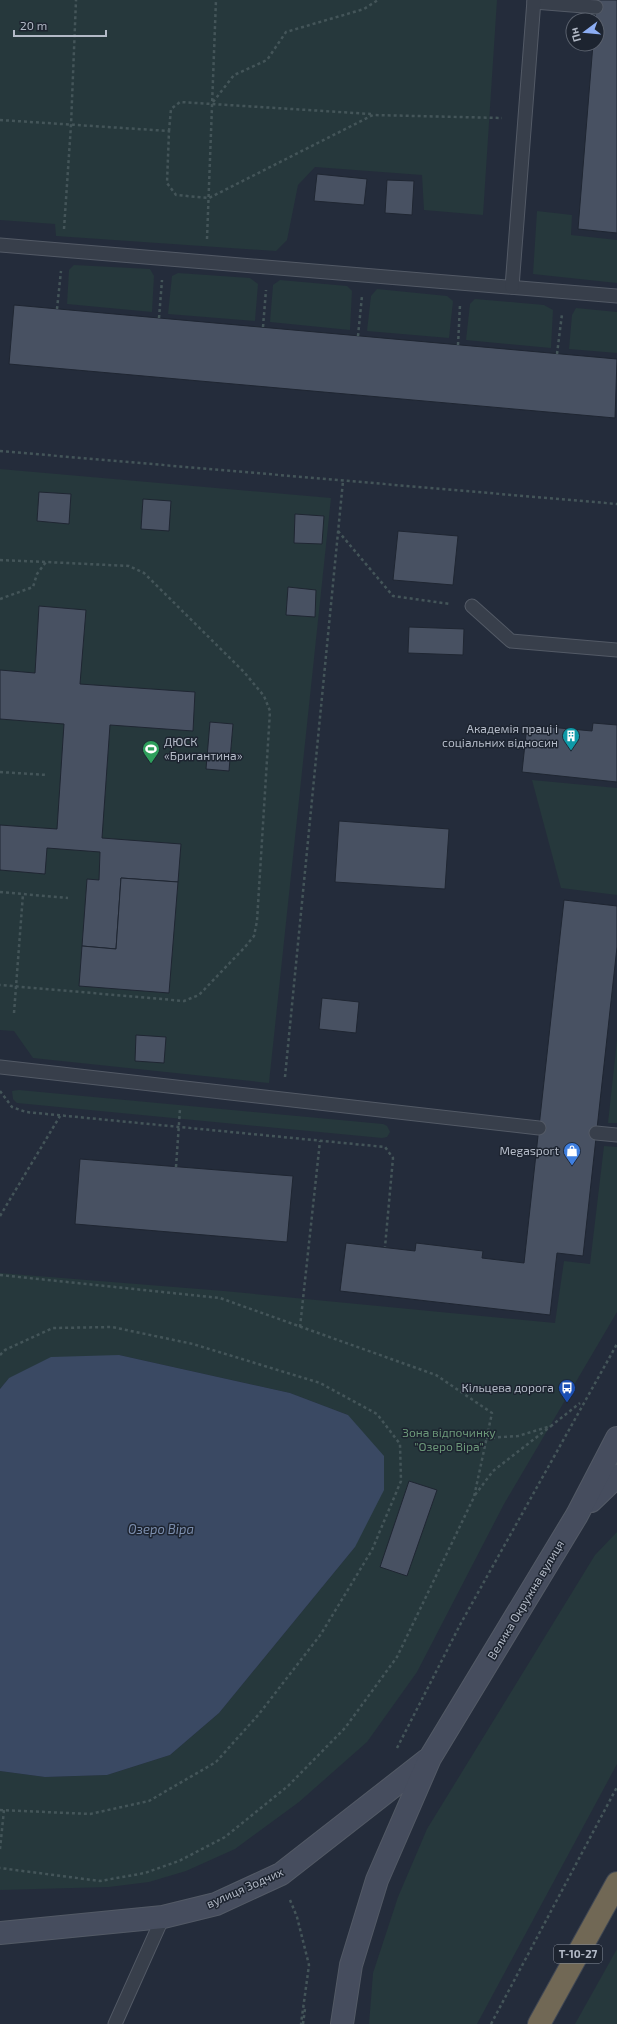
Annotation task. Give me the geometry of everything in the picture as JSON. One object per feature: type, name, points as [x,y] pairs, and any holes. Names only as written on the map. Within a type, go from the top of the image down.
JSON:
[{"type":"highway","name":"Т-10-27","points":[[539,2024],[617,1883]]},
{"type":"main road","name":"Велика Окружна вулиця","points":[[430,1758],[577,1515],[617,1438]]},
{"type":"main road","points":[[577,1515],[617,1476]]},
{"type":"main road","points":[[342,2024],[351,1965],[377,1880],[430,1758]]},
{"type":"main road","name":"вулиця Зодчих","points":[[0,1933],[162,1917],[216,1904],[281,1874],[430,1758]]},
{"type":"lane","points":[[512,287],[534,1],[596,7]]},
{"type":"lane","points":[[0,245],[617,296]]},
{"type":"lane","points":[[472,606],[512,641],[617,650]]},
{"type":"lane","points":[[0,1067],[539,1128]]},
{"type":"lane","points":[[596,1133],[617,1135]]},
{"type":"lane","points":[[115,2024],[162,1917]]},
{"type":"path","points":[[57,309],[63,250],[71,125],[76,0]]},
{"type":"path","points":[[206,262],[216,0]]},
{"type":"path","points":[[212,102],[234,75],[267,60],[286,32],[364,9],[378,0]]},
{"type":"path","points":[[373,115],[209,198],[176,196],[167,183],[171,109],[180,102],[212,102],[373,115],[525,119]]},
{"type":"path","points":[[0,120],[169,131]]},
{"type":"path","points":[[159,318],[164,258]]},
{"type":"path","points":[[263,327],[268,267]]},
{"type":"path","points":[[358,336],[364,275]]},
{"type":"path","points":[[458,344],[461,283]]},
{"type":"path","points":[[557,354],[565,292]]},
{"type":"path","points":[[0,451],[617,504]]},
{"type":"path","points":[[283,1099],[343,481]]},
{"type":"path","points":[[338,531],[393,596],[472,606]]},
{"type":"path","points":[[0,560],[129,566],[144,573],[244,672],[264,696],[270,711],[257,921],[254,936],[199,995],[184,1001],[0,985]]},
{"type":"path","points":[[0,598],[32,587],[46,562]]},
{"type":"path","points":[[0,772],[47,775]]},
{"type":"path","points":[[0,892],[68,898]]},
{"type":"path","points":[[14,1013],[23,894]]},
{"type":"path","points":[[176,1167],[182,1087]]},
{"type":"path","points":[[0,1091],[12,1107],[26,1112],[385,1148],[393,1158],[385,1247]]},
{"type":"path","points":[[0,1216],[60,1116]]},
{"type":"path","points":[[300,1327],[320,1141]]},
{"type":"path","points":[[0,1275],[220,1298],[436,1375],[492,1413],[474,1497]]},
{"type":"path","points":[[0,1355],[5,1350],[53,1328],[112,1327],[193,1344],[320,1383],[377,1414],[400,1444],[401,1481],[372,1550],[321,1634],[259,1714],[216,1762],[149,1801],[90,1814],[0,1810]]},
{"type":"path","points":[[395,1752],[461,1623],[617,1344]]},
{"type":"path","points":[[0,1868],[100,1881],[145,1873],[172,1863],[225,1837],[288,1786],[349,1722],[397,1657],[474,1497],[493,1471],[580,1403]]},
{"type":"path","points":[[486,1438],[518,1436],[551,1426]]},
{"type":"path","points":[[491,2024],[617,1787]]},
{"type":"path","points":[[0,1849],[4,1810]]},
{"type":"path","points":[[281,1874],[297,1914],[310,1964],[302,2024]]},
{"type":"green space","points":[[0,0],[497,0],[483,215],[424,210],[422,175],[315,167],[298,185],[287,240],[276,251],[56,236],[55,224],[0,220]]},
{"type":"green space","points":[[537,211],[572,215],[571,235],[617,240],[617,283],[533,274]]},
{"type":"green space","points":[[74,265],[150,269],[154,276],[152,312],[67,304],[69,270]]},
{"type":"green space","points":[[178,273],[250,278],[258,284],[255,321],[168,314],[172,276]]},
{"type":"green space","points":[[280,280],[347,286],[352,291],[350,330],[270,322],[273,285]]},
{"type":"green space","points":[[377,289],[447,296],[453,301],[449,338],[367,331],[371,296]]},
{"type":"green space","points":[[475,299],[544,305],[553,310],[551,348],[466,340],[470,304]]},
{"type":"green space","points":[[576,308],[617,312],[617,353],[569,349],[572,315]]},
{"type":"green space","name":"ДЮСК «Бригантина»","points":[[0,469],[331,498],[269,1083],[33,1058],[14,1031],[0,1030]]},
{"type":"green space","points":[[532,780],[617,788],[617,895],[561,888]]},
{"type":"green space","points":[[617,1040],[617,1123],[608,1123]]},
{"type":"green space","points":[[19,1090],[383,1124],[387,1126],[390,1132],[387,1137],[382,1138],[17,1103],[13,1099],[12,1091]]},
{"type":"green space","name":"Зона відпочинку \"Озеро Віра\"","points":[[604,1146],[617,1147],[617,1312],[504,1504],[417,1672],[367,1742],[299,1802],[235,1849],[186,1871],[149,1882],[109,1887],[0,1890],[0,1771],[45,1777],[107,1775],[170,1755],[219,1713],[355,1547],[348,1415],[290,1393],[119,1355],[9,1378],[0,1389],[0,1273],[224,1291],[555,1323],[564,1261],[590,1264]]},
{"type":"green space","points":[[617,1532],[617,1764],[477,2024],[369,2024],[373,1973],[398,1897],[427,1829],[595,1555]]},
{"type":"green space","points":[[617,1949],[617,2024],[575,2024]]},
{"type":"water","name":"Озеро Віра","points":[[119,1355],[290,1393],[348,1415],[384,1456],[384,1490],[355,1547],[219,1713],[170,1755],[107,1775],[45,1777],[0,1771],[0,1389],[9,1378],[51,1357]]},
{"type":"building","points":[[597,0],[617,0],[617,233],[578,229],[592,52],[605,52],[605,12],[596,12]]},
{"type":"building","points":[[317,174],[367,179],[364,205],[314,201]]},
{"type":"building","points":[[387,180],[414,181],[412,215],[385,213]]},
{"type":"building","points":[[14,305],[617,359],[615,418],[9,364]]},
{"type":"building","points":[[39,492],[71,494],[69,524],[37,521]]},
{"type":"building","points":[[143,499],[171,501],[169,531],[141,529]]},
{"type":"building","points":[[295,514],[324,516],[322,544],[294,543]]},
{"type":"building","points":[[398,531],[458,536],[453,585],[393,580]]},
{"type":"building","points":[[288,587],[316,590],[315,617],[286,615]]},
{"type":"building","points":[[39,606],[86,610],[80,684],[195,692],[193,731],[110,725],[102,838],[181,844],[178,882],[121,878],[116,949],[82,946],[87,879],[99,880],[100,852],[47,848],[45,874],[0,870],[0,825],[57,829],[64,724],[0,719],[0,670],[35,673]]},
{"type":"building","points":[[409,627],[464,629],[463,655],[408,653]]},
{"type":"building","points":[[210,722],[233,724],[229,771],[206,769]]},
{"type":"building","name":"Академія праці і соціальних відносин","points":[[593,723],[617,725],[617,782],[522,772],[527,725],[592,731]]},
{"type":"building","points":[[339,821],[449,829],[445,889],[335,882]]},
{"type":"building","points":[[121,878],[178,882],[169,993],[79,986],[82,946],[116,949]]},
{"type":"building","points":[[564,900],[617,906],[617,947],[583,1256],[557,1253],[550,1315],[340,1291],[346,1243],[415,1251],[416,1243],[483,1251],[482,1258],[524,1263]]},
{"type":"building","points":[[322,998],[359,1002],[356,1033],[319,1029]]},
{"type":"building","points":[[136,1035],[166,1037],[164,1063],[135,1061]]},
{"type":"building","points":[[80,1159],[293,1176],[287,1242],[75,1224]]},
{"type":"building","points":[[409,1481],[437,1490],[407,1576],[380,1567]]},
{"type":"place","name":"Академія праці і соціальних відносин","points":[[571,751]]},
{"type":"place","name":"ДЮСК «Бригантина»","points":[[151,764]]},
{"type":"place","name":"Megasport","points":[[572,1166]]},
{"type":"place","name":"Кільцева дорога","points":[[567,1403]]}]
